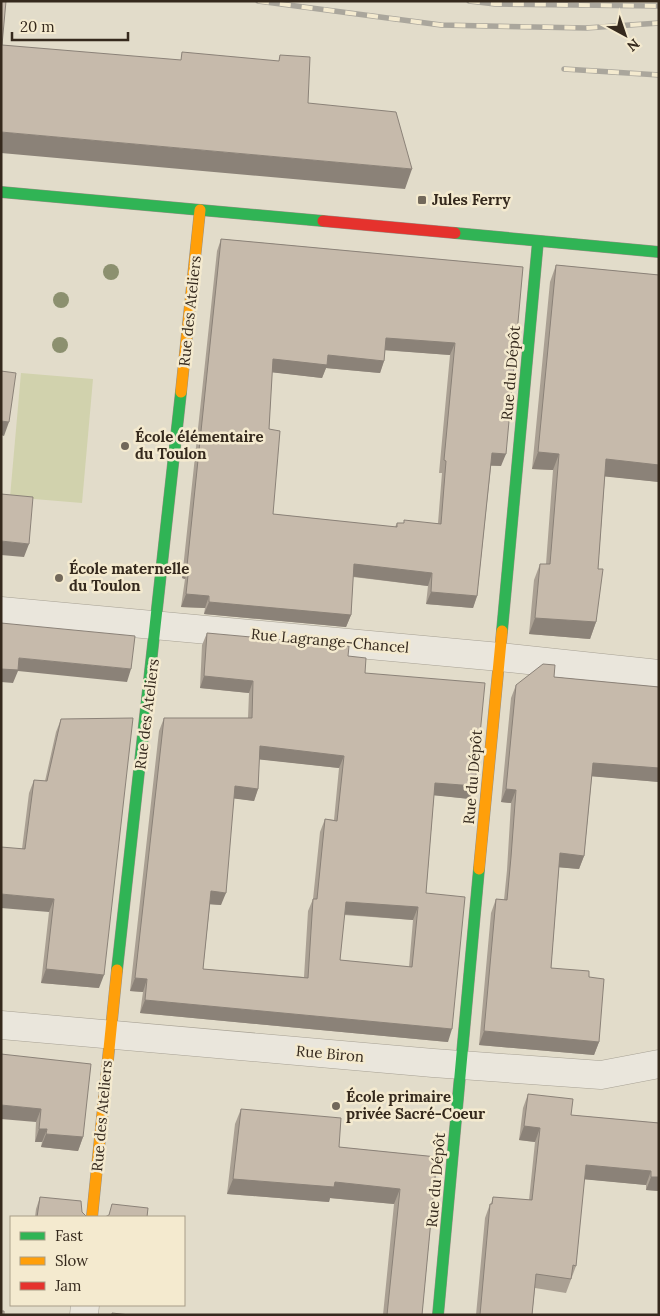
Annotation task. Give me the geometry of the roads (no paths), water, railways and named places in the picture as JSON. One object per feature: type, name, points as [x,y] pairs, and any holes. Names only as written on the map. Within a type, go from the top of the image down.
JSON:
[{"type":"street","points":[[1,192],[659,252]]},
{"type":"street","name":"Rue des Ateliers","points":[[92,1216],[109,1035],[157,626],[200,210]]},
{"type":"street","name":"Rue du Dépôt","points":[[438,1315],[538,241]]},
{"type":"street","name":"Rue Lagrange-Chancel","points":[[1,611],[500,657],[659,674]]},
{"type":"street","name":"Rue Biron","points":[[1,1025],[462,1065],[601,1074],[659,1064]]},
{"type":"railway","points":[[258,1],[441,25],[586,28],[659,23]]},
{"type":"railway","points":[[469,1],[495,4],[659,6]]},
{"type":"railway","points":[[564,69],[659,75]]},
{"type":"place","name":"Jules Ferry","points":[[422,200]]},
{"type":"place","name":"École élémentaire du Toulon","points":[[125,446]]},
{"type":"place","name":"École maternelle du Toulon","points":[[59,578]]},
{"type":"place","name":"École primaire privée Sacré-Coeur","points":[[336,1106]]}]
